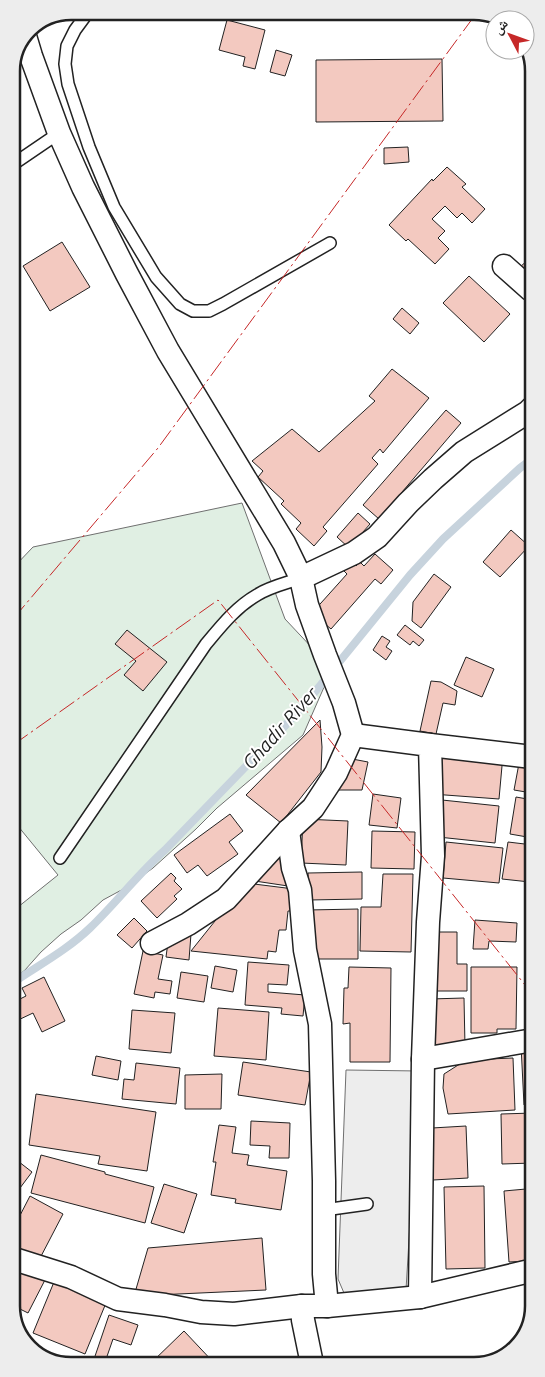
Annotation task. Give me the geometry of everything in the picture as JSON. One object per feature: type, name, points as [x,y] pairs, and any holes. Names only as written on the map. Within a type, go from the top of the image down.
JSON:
[{"type":"street","points":[[27,44],[59,133],[136,291],[168,351],[284,543],[300,578],[307,605],[344,703],[353,734],[336,773],[313,808],[288,830],[226,899],[188,924],[152,943]]},
{"type":"street","points":[[504,266],[525,285]]},
{"type":"street","points":[[300,578],[354,553],[377,537],[408,502],[464,452],[525,414]]},
{"type":"street","points":[[353,734],[525,756]]},
{"type":"street","points":[[420,1297],[423,1059],[428,922],[433,856],[430,745]]},
{"type":"street","points":[[288,830],[293,868],[300,890],[305,950],[320,1024],[324,1274],[327,1306]]},
{"type":"street","points":[[423,1059],[525,1041]]},
{"type":"street","points":[[20,1261],[71,1277],[118,1299],[201,1312],[234,1314],[302,1306],[327,1306],[420,1297],[525,1272]]},
{"type":"street","points":[[302,1306],[311,1357]]},
{"type":"lane","points":[[82,20],[75,30],[68,46],[65,64],[68,84],[89,147],[114,207],[156,277],[180,304],[193,311],[209,310],[223,304],[330,243]]},
{"type":"lane","points":[[20,160],[59,133]]},
{"type":"lane","points":[[60,858],[222,623],[257,594],[300,578]]},
{"type":"lane","points":[[324,1210],[367,1204]]},
{"type":"green space","points":[[242,503],[285,619],[332,669],[303,735],[217,808],[153,868],[127,887],[103,900],[81,920],[61,934],[20,974],[20,905],[58,875],[20,829],[20,561],[33,547]]},
{"type":"shaded area","points":[[346,1070],[419,1071],[406,1290],[344,1293],[338,1279]]},
{"type":"building","points":[[227,20],[265,30],[255,69],[243,66],[245,57],[219,50]]},
{"type":"building","points":[[276,50],[292,55],[285,76],[270,72]]},
{"type":"building","points":[[442,59],[443,121],[316,122],[316,60]]},
{"type":"building","points":[[408,147],[409,162],[384,164],[384,148]]},
{"type":"building","points":[[447,167],[466,184],[462,187],[485,209],[472,223],[462,213],[457,218],[445,206],[432,219],[445,231],[438,238],[449,249],[435,264],[408,239],[406,241],[389,225],[432,179],[433,181]]},
{"type":"building","points":[[62,242],[90,287],[50,311],[23,266]]},
{"type":"building","points":[[525,262],[525,274],[519,268]]},
{"type":"building","points":[[469,276],[510,314],[484,342],[443,303]]},
{"type":"building","points":[[402,308],[419,323],[410,334],[393,319]]},
{"type":"building","points":[[392,369],[429,398],[383,453],[380,449],[372,458],[378,464],[323,527],[327,531],[314,546],[296,529],[301,523],[281,504],[284,501],[258,477],[263,471],[252,461],[292,429],[319,452],[375,401],[369,396]]},
{"type":"building","points":[[446,410],[461,423],[379,519],[363,505]]},
{"type":"building","points":[[358,513],[370,524],[349,548],[337,537]]},
{"type":"building","points":[[511,530],[525,542],[525,550],[500,577],[483,562]]},
{"type":"building","points":[[375,554],[393,570],[381,584],[375,579],[331,629],[312,613],[347,574],[343,570],[351,561],[356,566],[360,562],[364,566]]},
{"type":"building","points":[[434,574],[451,587],[421,628],[412,621],[413,602]]},
{"type":"building","points":[[405,625],[424,640],[419,646],[413,641],[410,645],[397,635]]},
{"type":"building","points":[[127,630],[167,662],[143,691],[124,675],[136,661],[115,644]]},
{"type":"building","points":[[382,636],[390,641],[386,647],[392,651],[386,660],[373,650]]},
{"type":"building","points":[[466,657],[494,669],[482,697],[454,685]]},
{"type":"building","points":[[431,681],[441,682],[457,691],[455,705],[443,703],[436,734],[420,731]]},
{"type":"building","points":[[320,720],[321,772],[281,823],[246,795]]},
{"type":"building","points":[[436,749],[503,755],[499,799],[432,794]]},
{"type":"building","points":[[347,758],[368,762],[362,790],[334,790]]},
{"type":"building","points":[[520,758],[525,759],[525,792],[514,790]]},
{"type":"building","points":[[373,794],[401,798],[397,828],[369,825]]},
{"type":"building","points":[[516,797],[525,799],[525,837],[510,834]]},
{"type":"building","points":[[442,800],[499,806],[495,843],[438,837]]},
{"type":"building","points":[[230,814],[243,831],[229,842],[238,854],[207,876],[198,865],[187,873],[174,855]]},
{"type":"building","points":[[303,819],[348,821],[346,865],[301,863]]},
{"type":"building","points":[[372,831],[415,832],[414,869],[371,868]]},
{"type":"building","points":[[446,842],[503,848],[499,883],[443,878]]},
{"type":"building","points":[[508,842],[525,844],[525,881],[502,879]]},
{"type":"building","points":[[284,847],[288,886],[248,880]]},
{"type":"building","points":[[362,872],[362,899],[309,900],[308,873]]},
{"type":"building","points":[[171,873],[176,878],[174,881],[182,889],[174,896],[177,899],[157,918],[141,901]]},
{"type":"building","points":[[383,874],[413,874],[411,952],[360,951],[361,907],[381,907]]},
{"type":"building","points":[[246,883],[294,889],[292,911],[288,911],[286,930],[279,930],[276,952],[268,951],[267,959],[191,951],[235,896],[244,897]]},
{"type":"building","points":[[358,909],[358,959],[313,959],[308,910]]},
{"type":"building","points":[[134,918],[147,931],[132,948],[117,935]]},
{"type":"building","points":[[475,920],[517,923],[516,942],[489,941],[488,949],[473,949]]},
{"type":"building","points":[[430,932],[457,932],[457,964],[467,964],[467,991],[431,991]]},
{"type":"building","points":[[191,934],[189,960],[166,957],[168,942]]},
{"type":"building","points":[[143,951],[163,955],[158,979],[172,981],[170,994],[155,992],[154,998],[134,994]]},
{"type":"building","points":[[248,962],[289,965],[287,985],[268,984],[268,992],[305,995],[303,1016],[281,1014],[282,1008],[245,1005]]},
{"type":"building","points":[[215,966],[237,970],[233,992],[211,988]]},
{"type":"building","points":[[349,967],[391,968],[390,1062],[350,1062],[350,1023],[343,1024],[344,988],[348,988]]},
{"type":"building","points":[[471,967],[517,967],[516,1029],[497,1029],[497,1033],[471,1033]]},
{"type":"building","points":[[181,972],[208,976],[204,1002],[177,998]]},
{"type":"building","points":[[44,977],[65,1021],[42,1032],[33,1013],[20,1019],[20,999],[26,996],[22,988]]},
{"type":"building","points":[[464,998],[465,1046],[431,1052],[430,999]]},
{"type":"building","points":[[218,1008],[269,1012],[266,1060],[214,1056]]},
{"type":"building","points":[[132,1010],[175,1013],[171,1053],[129,1049]]},
{"type":"building","points":[[521,1045],[525,1045],[524,1105]]},
{"type":"building","points":[[96,1056],[121,1061],[118,1080],[92,1075]]},
{"type":"building","points":[[513,1058],[515,1110],[448,1114],[443,1088],[444,1074],[466,1060]]},
{"type":"building","points":[[243,1062],[311,1072],[305,1105],[238,1095]]},
{"type":"building","points":[[136,1063],[180,1068],[176,1104],[122,1099],[124,1079],[134,1080]]},
{"type":"building","points":[[222,1074],[221,1109],[185,1109],[185,1075]]},
{"type":"building","points":[[36,1094],[156,1112],[147,1171],[98,1164],[100,1156],[29,1145]]},
{"type":"building","points":[[525,1113],[525,1163],[502,1164],[501,1114]]},
{"type":"building","points":[[251,1121],[290,1123],[289,1158],[269,1158],[270,1146],[250,1145]]},
{"type":"building","points":[[219,1125],[236,1127],[232,1153],[249,1155],[247,1165],[287,1171],[281,1210],[235,1203],[236,1199],[211,1195],[216,1162],[213,1162]]},
{"type":"building","points":[[466,1126],[468,1178],[433,1180],[432,1128]]},
{"type":"building","points":[[41,1155],[154,1187],[145,1223],[31,1193]]},
{"type":"building","points":[[20,1163],[32,1172],[20,1188]]},
{"type":"building","points":[[164,1184],[197,1194],[184,1233],[151,1223]]},
{"type":"building","points":[[484,1186],[485,1268],[446,1269],[444,1187]]},
{"type":"building","points":[[525,1189],[525,1261],[509,1262],[504,1191]]},
{"type":"building","points":[[30,1196],[63,1214],[38,1262],[20,1252],[20,1215]]},
{"type":"building","points":[[262,1238],[266,1290],[134,1296],[148,1248]]},
{"type":"building","points":[[20,1265],[46,1278],[28,1313],[20,1309]]},
{"type":"building","points":[[54,1282],[106,1303],[85,1354],[33,1333]]},
{"type":"building","points":[[109,1315],[138,1325],[131,1345],[113,1339],[107,1357],[95,1357]]},
{"type":"building","points":[[184,1331],[208,1357],[157,1357]]},
{"type":"waterway","name":"Ghadir River","points":[[20,978],[72,943],[100,918],[283,728],[310,698],[410,575],[443,539],[525,464]]},
{"type":"power","points":[[20,611],[158,448],[471,20]]},
{"type":"power","points":[[20,740],[218,600],[525,985]]}]
